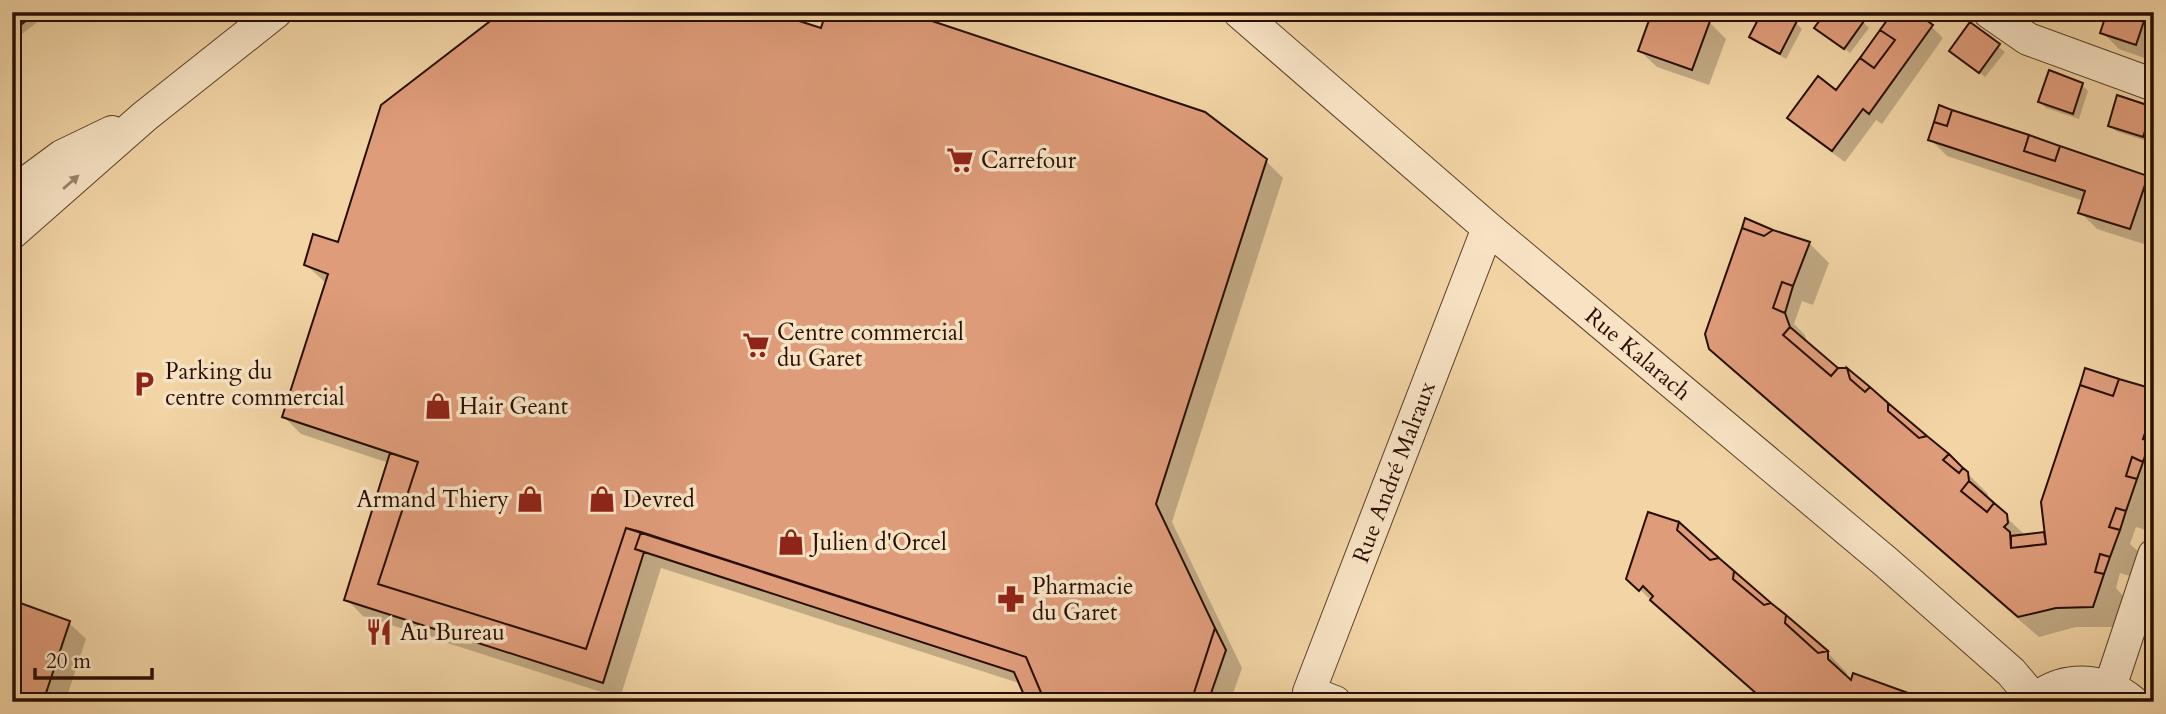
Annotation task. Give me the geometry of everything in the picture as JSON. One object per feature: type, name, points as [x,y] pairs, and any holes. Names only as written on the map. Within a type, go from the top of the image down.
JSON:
[{"type":"street","points":[[12,233],[145,116],[276,12]]},
{"type":"street","name":"Rue Kalarach","points":[[1239,12],[1488,228],[1886,562],[2011,672],[2033,701]]},
{"type":"street","points":[[1989,12],[2028,39],[2154,86]]},
{"type":"street","points":[[12,194],[62,156],[145,116]]},
{"type":"street","name":"Rue André Malraux","points":[[1335,702],[1310,692],[1488,228]]},
{"type":"street","points":[[2033,701],[2050,688],[2090,681],[2122,694],[2154,555]]},
{"type":"building","points":[[12,12],[37,12],[12,32]]},
{"type":"building","name":"Centre commercial du Garet","points":[[502,12],[771,12],[821,28],[826,12],[905,12],[1205,112],[1267,159],[1156,504],[1215,628],[1191,702],[1045,702],[1026,657],[626,528],[586,649],[378,584],[418,462],[282,417],[328,274],[304,265],[313,234],[338,242],[381,105]]},
{"type":"building","points":[[1652,12],[1688,12],[1710,21],[1692,70],[1638,51]]},
{"type":"building","points":[[1762,12],[1781,12],[1797,21],[1780,54],[1749,37]]},
{"type":"building","points":[[1826,12],[1852,12],[1864,21],[1844,49],[1814,28]]},
{"type":"building","points":[[1893,12],[1915,12],[1933,25],[1869,114],[1863,109],[1832,151],[1787,118],[1818,76],[1836,90],[1860,58],[1874,68],[1895,40],[1880,30]]},
{"type":"building","points":[[2107,12],[2147,12],[2136,45],[2100,33]]},
{"type":"building","points":[[1970,22],[2000,44],[1979,73],[1949,51]]},
{"type":"building","points":[[1880,30],[1895,40],[1874,68],[1860,58]]},
{"type":"building","points":[[2049,70],[2083,83],[2073,114],[2038,102]]},
{"type":"building","points":[[2117,95],[2153,107],[2143,137],[2108,126]]},
{"type":"building","points":[[1939,105],[1952,110],[1947,126],[1934,122]]},
{"type":"building","points":[[1952,110],[2029,135],[2024,151],[2055,161],[2060,146],[2148,176],[2130,229],[2078,213],[2085,191],[1928,140],[1934,122],[1947,126]]},
{"type":"building","points":[[2029,135],[2060,146],[2055,161],[2024,151]]},
{"type":"building","points":[[1745,218],[1773,230],[1764,236],[1742,228]]},
{"type":"building","points":[[1742,228],[1764,236],[1773,230],[1810,242],[1793,286],[1782,282],[1773,308],[1785,313],[1790,327],[1783,335],[1831,376],[1838,368],[1847,368],[1850,379],[1865,392],[1870,387],[1888,403],[1888,411],[1919,438],[1927,436],[1949,454],[1943,460],[1959,473],[1963,468],[1968,472],[1969,481],[1961,491],[1987,512],[1994,503],[2007,514],[2008,523],[2004,527],[2010,532],[2011,548],[2046,544],[2041,502],[2080,385],[2113,396],[2119,379],[2150,388],[2147,399],[2154,402],[2154,407],[2143,439],[2150,441],[2143,462],[2132,457],[2126,476],[2137,479],[2126,511],[2116,508],[2109,527],[2120,530],[2110,557],[2100,554],[2095,572],[2104,574],[2093,607],[2056,608],[2018,617],[1709,349],[1705,334]]},
{"type":"building","points":[[1782,282],[1793,286],[1785,313],[1773,308]]},
{"type":"building","points":[[1790,327],[1838,368],[1831,376],[1783,335]]},
{"type":"building","points":[[1847,368],[1870,387],[1865,392],[1850,379]]},
{"type":"building","points":[[2085,368],[2119,379],[2113,396],[2080,385]]},
{"type":"building","points":[[1888,403],[1927,436],[1919,438],[1888,411]]},
{"type":"building","points":[[390,453],[418,462],[378,584],[586,649],[626,528],[641,532],[635,549],[644,552],[603,683],[344,600]]},
{"type":"building","points":[[1949,454],[1963,468],[1959,473],[1943,460]]},
{"type":"building","points":[[2132,457],[2143,462],[2137,479],[2126,476]]},
{"type":"building","points":[[1969,481],[1994,503],[1987,512],[1961,491]]},
{"type":"building","points":[[2116,508],[2126,511],[2120,530],[2109,527]]},
{"type":"building","points":[[1648,512],[1679,522],[1677,530],[1710,560],[1719,558],[1734,571],[1733,579],[1764,605],[1771,603],[1786,615],[1785,623],[1818,653],[1828,651],[1828,659],[1851,680],[1853,673],[1919,697],[1918,702],[1766,702],[1650,600],[1653,596],[1643,586],[1639,591],[1626,579]]},
{"type":"building","points":[[1679,522],[1719,558],[1710,560],[1677,530]]},
{"type":"building","points":[[641,532],[1026,657],[1045,702],[1027,702],[1014,672],[635,549]]},
{"type":"building","points":[[2044,532],[2046,544],[2011,548],[2011,536]]},
{"type":"building","points":[[2100,554],[2110,557],[2104,574],[2095,572]]},
{"type":"building","points":[[1734,571],[1771,603],[1764,605],[1733,579]]},
{"type":"building","points":[[12,600],[70,621],[43,702],[12,702]]},
{"type":"building","points":[[1786,615],[1828,651],[1818,653],[1785,623]]},
{"type":"building","points":[[1215,628],[1226,650],[1208,702],[1191,702]]},
{"type":"place","name":"Carrefour","points":[[960,160]]},
{"type":"place","name":"Centre commercial du Garet","points":[[756,345]]},
{"type":"place","name":"Parking du centre commercial","points":[[144,384]]},
{"type":"place","name":"Hair Geant","points":[[438,406]]},
{"type":"place","name":"Armand Thiery","points":[[530,499]]},
{"type":"place","name":"Devred","points":[[602,499]]},
{"type":"place","name":"Julien d'Orcel","points":[[791,542]]},
{"type":"place","name":"Pharmacie du Garet","points":[[1011,599]]},
{"type":"place","name":"Au Bureau","points":[[379,632]]}]
